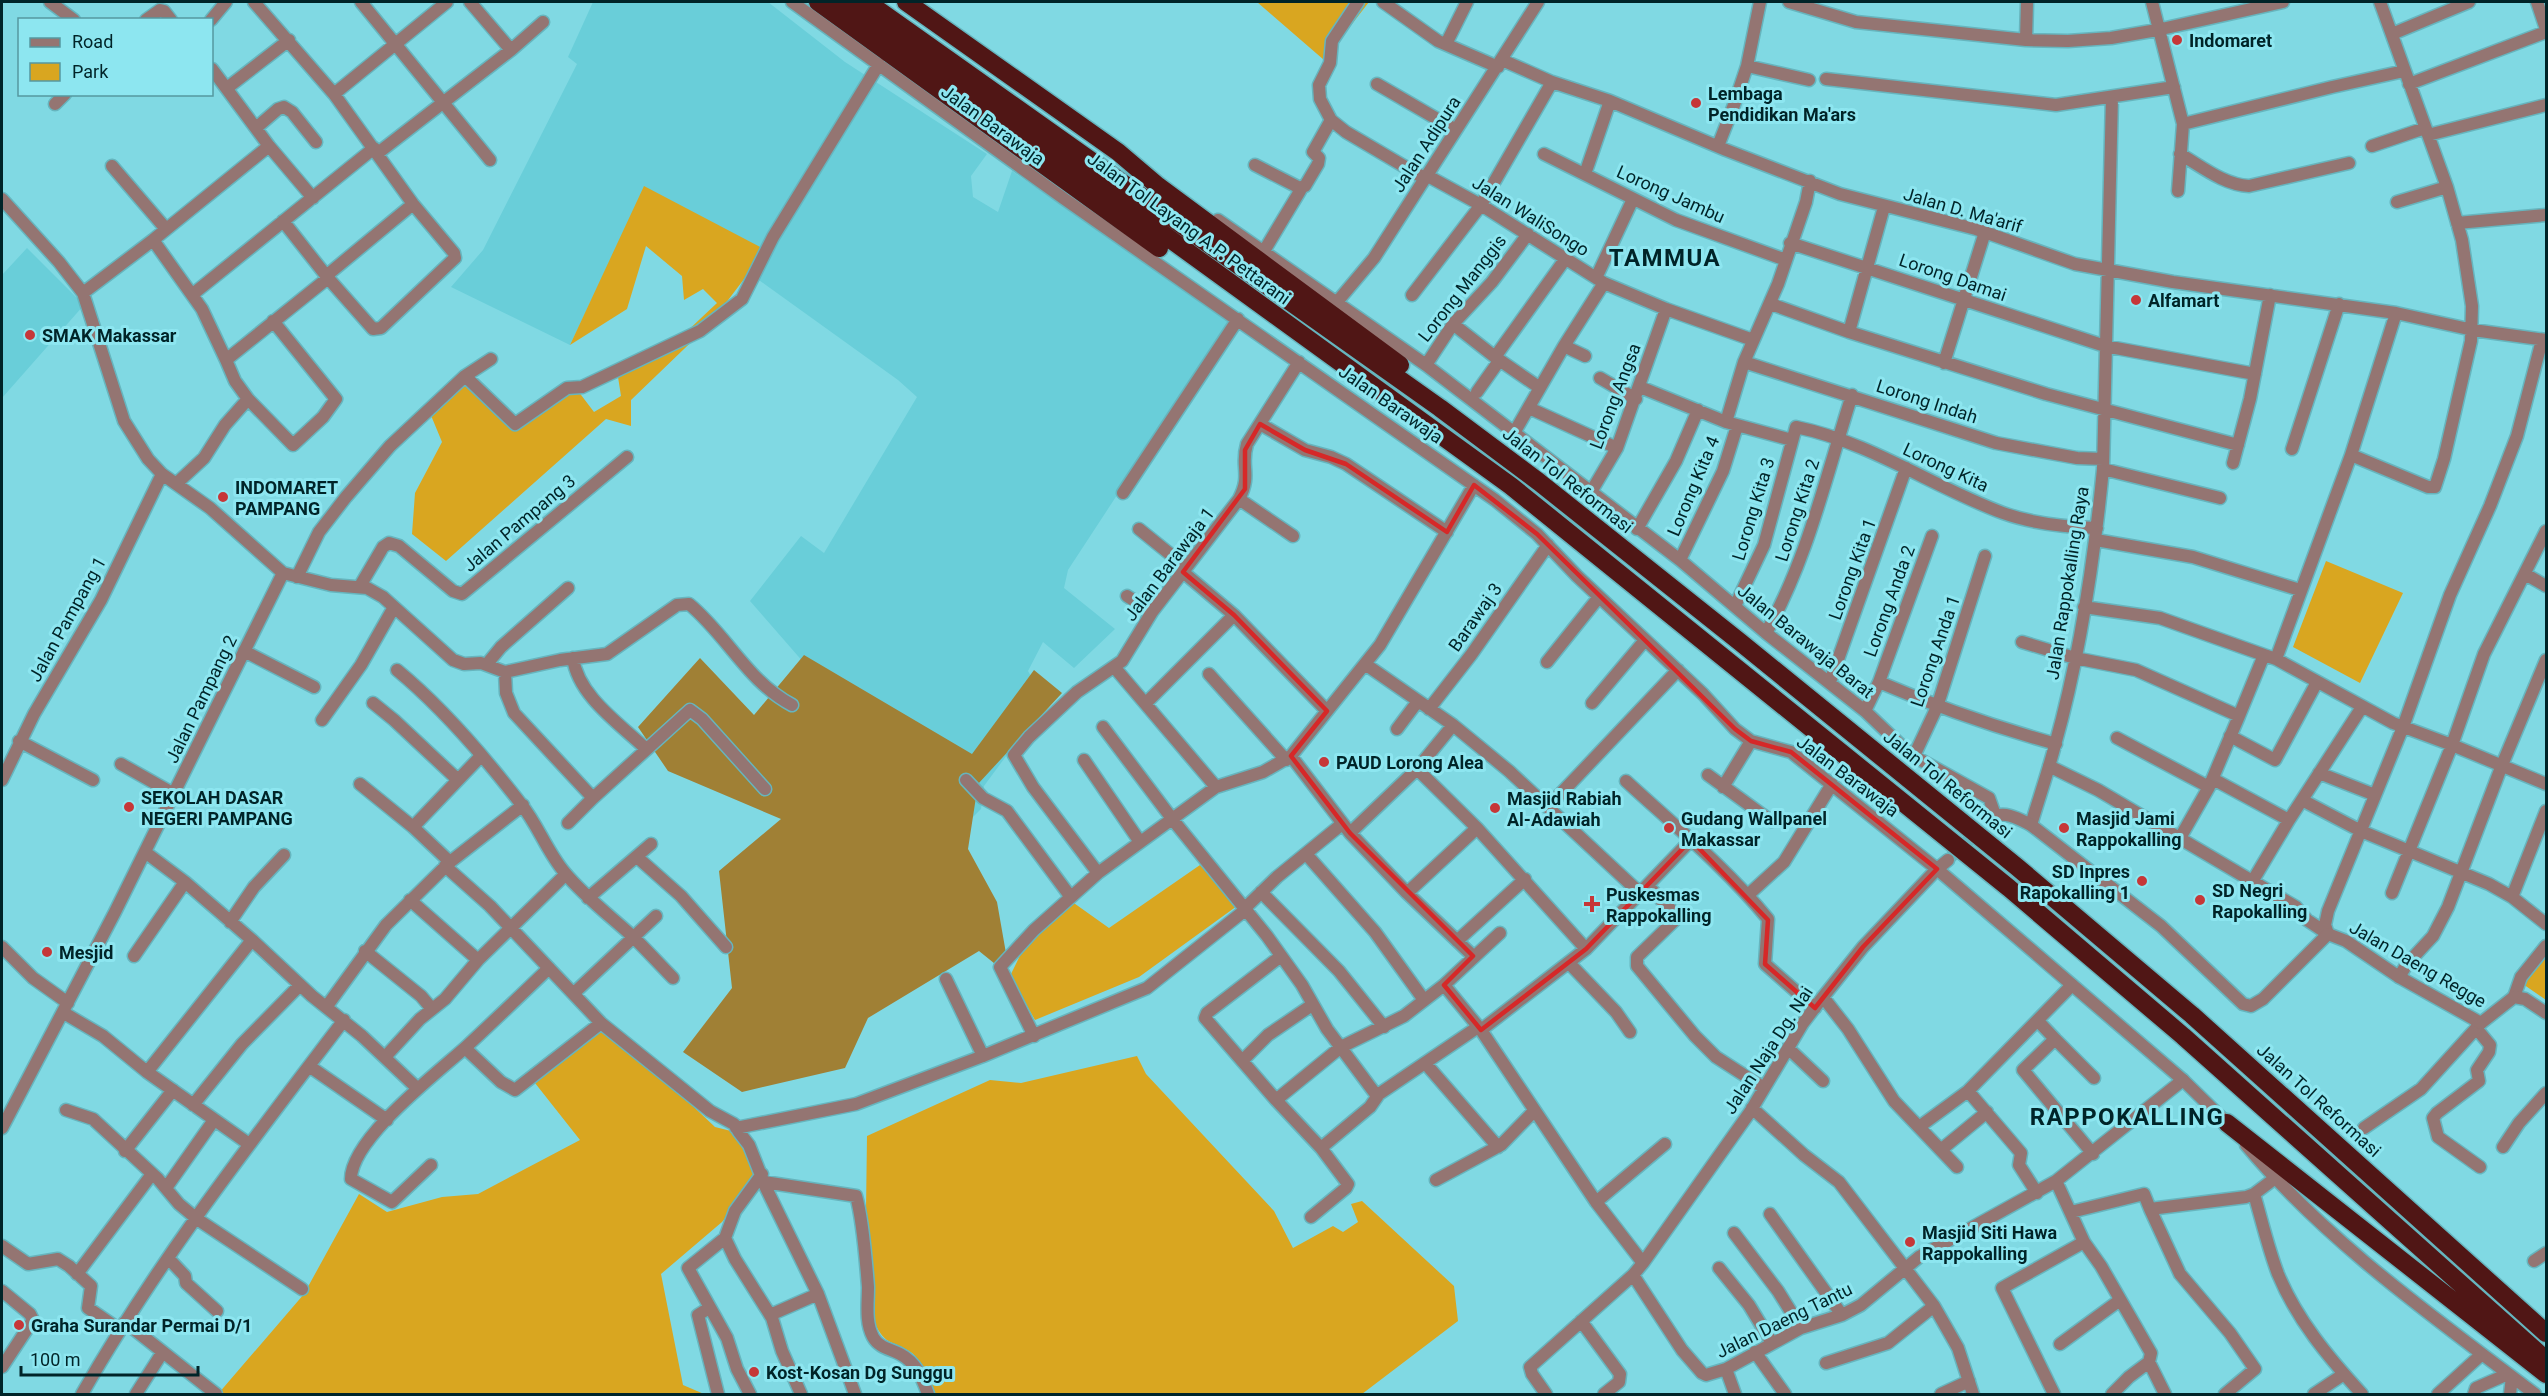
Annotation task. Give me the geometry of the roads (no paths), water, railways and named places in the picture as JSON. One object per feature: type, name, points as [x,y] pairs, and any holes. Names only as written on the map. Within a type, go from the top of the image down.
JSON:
[{"type":"highway","points":[[818,2],[1168,254],[1392,400]]},
{"type":"highway","name":"Jalan Tol Layang A.P. Pettarani","points":[[843,2],[1138,218],[1511,486],[2009,888],[2201,1051],[2547,1360]]},
{"type":"highway","name":"Jalan Tol Layang A.P. Pettarani","points":[[867,2],[1440,408]]},
{"type":"highway","points":[[906,2],[1118,152],[1158,186],[1439,395],[1539,482]]},
{"type":"highway","name":"Jalan Tol Reformasi","points":[[1440,408],[1539,482],[2017,867],[2193,1015],[2547,1333]]},
{"type":"highway","points":[[2227,1123],[2547,1374]]},
{"type":"street","points":[[50,2],[71,18]]},
{"type":"street","points":[[213,18],[226,2]]},
{"type":"street","points":[[254,2],[334,94],[455,258],[381,328],[376,330],[370,327],[327,277],[284,221]]},
{"type":"street","points":[[361,2],[490,160]]},
{"type":"street","points":[[334,94],[447,2]]},
{"type":"street","points":[[470,2],[511,50]]},
{"type":"street","name":"Jalan Barawaja","points":[[792,2],[1063,198],[1517,517],[1678,670],[1735,729],[1751,741],[1791,752],[1937,868],[2183,1080],[2227,1123],[2274,1179],[2362,1259],[2535,1395]]},
{"type":"street","points":[[1256,165],[1298,188],[1305,186],[1318,165],[1319,158],[1313,152],[1331,120],[1320,99],[1319,85],[1330,63],[1332,41],[1358,2]]},
{"type":"street","name":"Jalan D. Ma'arif","points":[[1383,2],[1415,26],[1446,44],[1610,101],[1840,194],[1985,232],[2075,264],[2106,271],[2396,313],[2473,330],[2544,340]]},
{"type":"street","points":[[1446,44],[1467,2]]},
{"type":"street","name":"Jalan Adipura","points":[[1337,302],[1374,258],[1538,2]]},
{"type":"street","points":[[1718,146],[1747,66],[1760,2]]},
{"type":"street","points":[[1789,2],[1856,22],[2026,40],[2068,41],[2111,38],[2157,30],[2283,2]]},
{"type":"street","points":[[2026,40],[2027,2]]},
{"type":"street","points":[[2152,2],[2157,30],[2183,124],[2178,191]]},
{"type":"street","points":[[2351,455],[2428,487],[2435,487],[2444,459],[2473,330],[2466,258],[2457,224],[2427,131],[2380,2]]},
{"type":"street","points":[[2392,34],[2469,2]]},
{"type":"street","points":[[2409,84],[2547,31],[2537,2]]},
{"type":"street","points":[[149,18],[160,9],[169,18]]},
{"type":"street","points":[[193,294],[313,198],[511,50],[543,22]]},
{"type":"street","points":[[227,88],[289,40]]},
{"type":"street","points":[[465,376],[515,424],[567,388],[582,387],[700,331],[734,306],[747,291],[773,237],[879,64]]},
{"type":"street","points":[[1747,66],[1809,80]]},
{"type":"street","points":[[213,70],[269,146],[313,198]]},
{"type":"street","points":[[2183,124],[2404,71]]},
{"type":"street","points":[[1826,80],[2056,105],[2174,87]]},
{"type":"street","points":[[1412,295],[1481,205],[1552,82]]},
{"type":"street","points":[[1377,84],[1456,130]]},
{"type":"street","points":[[56,104],[63,96]]},
{"type":"street","name":"Jalan Rappokalling Raya","points":[[2031,825],[2056,744],[2075,658],[2096,534],[2103,464],[2104,346],[2112,97]]},
{"type":"street","points":[[1585,174],[1610,101]]},
{"type":"street","points":[[2372,146],[2427,131],[2547,105]]},
{"type":"street","points":[[256,128],[278,109],[284,107],[292,112],[316,142]]},
{"type":"street","name":"Jalan WaliSongo","points":[[1331,120],[1346,132],[1481,205],[1600,280],[1666,309],[1753,340]]},
{"type":"street","points":[[83,293],[153,240],[269,146]]},
{"type":"street","name":"Jalan Barawaja Barat","points":[[1118,152],[1426,365],[1680,560],[1865,711],[1914,756],[1989,798],[1993,816],[2015,817],[2031,825]]},
{"type":"street","name":"Lorong Jambu","points":[[1544,154],[1676,220],[1786,260]]},
{"type":"street","points":[[2181,154],[2225,180],[2241,186],[2349,163]]},
{"type":"street","points":[[112,166],[166,229]]},
{"type":"street","name":"Lorong Kita 4","points":[[1680,560],[1722,471],[1744,362],[1771,304],[1790,243],[1806,202],[1810,182]]},
{"type":"street","points":[[2397,202],[2446,187]]},
{"type":"street","points":[[1264,251],[1299,194],[1298,188]]},
{"type":"street","points":[[1514,433],[1600,280],[1633,198]]},
{"type":"street","points":[[2,199],[59,262],[83,293],[124,421],[136,443],[162,474],[210,508],[283,573],[331,585],[360,586],[374,592],[453,660],[464,664],[487,664],[505,672],[573,658],[607,654],[677,605],[689,604],[760,681],[792,705]]},
{"type":"street","points":[[226,360],[413,204]]},
{"type":"street","points":[[1849,332],[1884,207]]},
{"type":"street","points":[[2457,224],[2547,215]]},
{"type":"street","points":[[1944,363],[1985,232]]},
{"type":"street","name":"Lorong Manggis","points":[[1426,365],[1453,324],[1492,282],[1528,234]]},
{"type":"street","points":[[153,240],[193,294],[235,381],[248,399],[293,445],[323,417],[336,399],[273,321]]},
{"type":"street","name":"Lorong Damai","points":[[1790,243],[2104,346],[2255,374]]},
{"type":"street","points":[[1477,392],[1566,258]]},
{"type":"street","points":[[2234,463],[2255,374],[2270,295]]},
{"type":"street","points":[[1771,304],[1849,332],[2046,394],[2238,445]]},
{"type":"street","points":[[2292,448],[2339,304]]},
{"type":"street","name":"Lorong Angsa","points":[[1591,492],[1617,448],[1666,309]]},
{"type":"street","points":[[2180,837],[2211,783],[2239,716],[2270,657],[2300,590],[2351,455],[2396,313]]},
{"type":"street","points":[[1123,493],[1238,319]]},
{"type":"street","points":[[1453,324],[1497,359],[1540,388]]},
{"type":"street","points":[[2328,934],[2326,919],[2403,727],[2450,595],[2490,506],[2517,436],[2544,340]]},
{"type":"street","points":[[1564,346],[1585,356]]},
{"type":"street","points":[[297,577],[319,532],[390,446],[465,376],[491,359]]},
{"type":"street","name":"Jalan Barawaja 1","points":[[1098,873],[1033,787],[1015,760],[1015,754],[1077,692],[1115,668],[1131,648],[1152,612],[1239,499],[1247,481],[1245,450],[1299,362]]},
{"type":"street","name":"Lorong Indah","points":[[1744,362],[1996,443],[2103,464],[2220,498]]},
{"type":"street","name":"Lorong Kita 3","points":[[1600,378],[1638,393],[1698,410],[1732,424],[1792,440],[1777,504],[1764,545],[1735,606]]},
{"type":"street","name":"Lorong Kita 2","points":[[1767,633],[1785,598],[1806,546],[1823,497],[1852,395]]},
{"type":"street","points":[[177,483],[204,458],[225,425],[248,399]]},
{"type":"street","points":[[1529,408],[1617,448]]},
{"type":"street","points":[[1637,529],[1676,461],[1698,410]]},
{"type":"street","points":[[1260,423],[1305,450],[1346,464],[1447,532]]},
{"type":"street","name":"Lorong Kita","points":[[1792,440],[1796,427],[1838,438],[2004,513],[2193,557],[2300,590]]},
{"type":"street","name":"Jalan Pampang 3","points":[[360,586],[383,547],[389,543],[399,546],[453,591],[462,594],[627,457]]},
{"type":"street","name":"Lorong Kita 1","points":[[1830,682],[1869,578],[1906,468]]},
{"type":"street","name":"Jalan Pampang 1","points":[[2,779],[19,741],[101,600],[162,474]]},
{"type":"street","points":[[1034,1036],[1000,968],[1070,896],[1140,842],[1216,787],[1263,772],[1288,758],[1365,664],[1391,627],[1474,485]]},
{"type":"street","points":[[1239,499],[1293,536]]},
{"type":"street","points":[[1139,529],[1234,615],[1327,711]]},
{"type":"street","name":"Lorong Anda 2","points":[[1865,711],[1879,682],[1932,536]]},
{"type":"street","points":[[2392,893],[2452,745],[2481,663],[2545,536]]},
{"type":"street","name":"Barawaj 3","points":[[1429,709],[1471,655],[1548,545]]},
{"type":"street","name":"Lorong Anda 1","points":[[1914,756],[1937,707],[1985,556]]},
{"type":"street","name":"Jalan Pampang 2","points":[[2,1128],[145,852],[283,573]]},
{"type":"street","points":[[2525,574],[2547,586]]},
{"type":"street","points":[[487,664],[501,647],[568,588]]},
{"type":"street","points":[[1127,596],[1152,612]]},
{"type":"street","points":[[1547,662],[1599,597]]},
{"type":"street","points":[[322,720],[361,665],[394,607]]},
{"type":"street","points":[[2084,607],[2160,618],[2270,657],[2403,727],[2547,784]]},
{"type":"street","points":[[1146,703],[1234,615]]},
{"type":"street","points":[[1592,703],[1645,640]]},
{"type":"street","points":[[2022,642],[2075,658],[2136,670],[2239,716]]},
{"type":"street","points":[[244,651],[314,687]]},
{"type":"street","points":[[573,658],[578,679],[609,714],[646,748]]},
{"type":"street","points":[[2399,977],[2407,964],[2436,931],[2502,765],[2547,660]]},
{"type":"street","points":[[1365,664],[1453,725],[1644,890],[1673,912],[1675,920],[1637,957],[1637,966],[1709,1050],[1727,1065],[1764,1088]]},
{"type":"street","points":[[1115,668],[1216,787]]},
{"type":"street","points":[[397,670],[422,692],[522,805],[545,845],[566,874],[588,898],[634,938],[673,978]]},
{"type":"street","points":[[1549,806],[1678,670]]},
{"type":"street","points":[[505,672],[506,693],[514,713],[593,798]]},
{"type":"street","points":[[1209,674],[1288,758],[1346,829],[1407,893],[1473,956]]},
{"type":"street","points":[[1879,682],[1937,707],[1992,726],[2056,744]]},
{"type":"street","points":[[2230,736],[2275,760],[2317,682]]},
{"type":"street","points":[[1397,729],[1418,701]]},
{"type":"street","points":[[372,703],[394,720],[457,779]]},
{"type":"street","points":[[2252,882],[2319,772],[2362,707]]},
{"type":"street","points":[[568,823],[646,748],[690,710],[702,719],[765,789]]},
{"type":"street","points":[[736,1128],[856,1104],[1034,1036],[1147,988],[1244,910],[1286,868],[1346,829],[1416,769],[1453,725]]},
{"type":"street","points":[[1103,727],[1173,820],[1281,956],[1302,985],[1327,1029],[1377,1096]]},
{"type":"street","points":[[2117,738],[2289,820]]},
{"type":"street","points":[[19,741],[93,780]]},
{"type":"street","points":[[1723,787],[1751,741]]},
{"type":"street","points":[[413,827],[481,756]]},
{"type":"street","points":[[1084,760],[1140,842]]},
{"type":"street","points":[[121,764],[174,794]]},
{"type":"street","points":[[2049,766],[2098,790],[2180,837],[2296,908],[2307,920],[2328,934]]},
{"type":"street","points":[[1416,769],[1477,828],[1586,949]]},
{"type":"street","points":[[2319,772],[2375,795]]},
{"type":"street","points":[[1708,775],[1771,821]]},
{"type":"street","points":[[966,780],[983,798],[1007,811],[1070,896]]},
{"type":"street","points":[[1626,781],[1748,895],[1768,919],[1765,964],[1815,1008]]},
{"type":"street","points":[[360,784],[413,827],[601,1023],[736,1128],[749,1145],[818,1294],[855,1395]]},
{"type":"street","points":[[1748,895],[1784,862],[1832,784]]},
{"type":"street","points":[[2302,800],[2361,831],[2461,871],[2512,897],[2547,924]]},
{"type":"street","points":[[327,1006],[365,951],[410,900],[447,864],[522,805]]},
{"type":"street","points":[[2512,897],[2547,811]]},
{"type":"street","name":"Jalan Daeng Regge","points":[[2031,825],[2161,926],[2242,1004],[2251,1006],[2263,999],[2328,934],[2346,941],[2479,1026],[2514,997],[2526,999],[2547,1013]]},
{"type":"street","points":[[1407,893],[1477,828]]},
{"type":"street","points":[[1321,1148],[1370,1107],[1377,1096],[1480,1029],[1586,949],[1691,840]]},
{"type":"street","points":[[588,898],[651,844]]},
{"type":"street","points":[[145,852],[252,940],[300,985],[344,1020],[417,1088]]},
{"type":"street","points":[[230,922],[254,887],[284,855]]},
{"type":"street","points":[[1306,855],[1375,932],[1424,1000]]},
{"type":"street","points":[[637,856],[681,896],[726,947]]},
{"type":"street","name":"Jalan Naja Dg. Nai","points":[[1546,1395],[1530,1367],[1633,1275],[1643,1263],[1752,1108],[1822,997],[1863,947],[1937,868],[1948,860]]},
{"type":"street","points":[[385,1057],[432,1009],[446,999],[478,960],[566,874]]},
{"type":"street","points":[[1457,941],[1525,879]]},
{"type":"street","points":[[134,956],[184,882]]},
{"type":"street","points":[[1261,892],[1339,971],[1383,1027]]},
{"type":"street","points":[[410,900],[478,960]]},
{"type":"street","points":[[574,993],[656,916]]},
{"type":"street","points":[[1276,1100],[1341,1047],[1404,1016],[1444,985],[1500,933]]},
{"type":"street","points":[[147,1072],[252,940]]},
{"type":"street","points":[[2514,997],[2521,977],[2547,946]]},
{"type":"street","points":[[2,947],[66,1008],[147,1072],[249,1144]]},
{"type":"street","points":[[365,951],[421,996],[432,1009]]},
{"type":"street","points":[[1281,956],[1205,1016],[1276,1100],[1321,1148],[1348,1184],[1311,1216]]},
{"type":"street","points":[[1569,963],[1616,1012],[1630,1032]]},
{"type":"street","points":[[431,1165],[392,1202],[351,1179],[352,1165],[387,1120],[417,1088],[465,1048],[549,968]]},
{"type":"street","points":[[946,979],[983,1056]]},
{"type":"street","points":[[1919,1127],[1968,1091],[2072,984]]},
{"type":"street","points":[[194,1105],[242,1044],[300,985]]},
{"type":"street","points":[[1444,985],[1480,1029],[1596,1202],[1643,1263]]},
{"type":"street","points":[[1822,997],[1852,1034],[1889,1095],[1958,1167]]},
{"type":"street","points":[[1242,1061],[1268,1035],[1312,1005]]},
{"type":"street","points":[[82,1395],[122,1326],[249,1144],[344,1020]]},
{"type":"street","points":[[2038,1021],[2094,1078]]},
{"type":"street","points":[[465,1048],[513,1091],[601,1023]]},
{"type":"street","points":[[2364,1128],[2421,1089],[2479,1026],[2490,1045],[2489,1052],[2477,1070],[2479,1081],[2436,1113],[2433,1118],[2438,1137],[2480,1167]]},
{"type":"street","points":[[2055,1039],[2023,1070],[2093,1154]]},
{"type":"street","points":[[1788,1048],[1823,1081]]},
{"type":"street","points":[[1426,1064],[1498,1147]]},
{"type":"street","points":[[309,1066],[387,1120]]},
{"type":"street","name":"Jalan Daeng Tantu","points":[[1633,1275],[1682,1350],[1702,1373],[1706,1375],[1726,1370],[1772,1342],[1801,1328],[1842,1315],[1861,1305],[1904,1268],[1933,1248],[2056,1181],[2093,1154],[2183,1080]]},
{"type":"street","points":[[125,1151],[173,1090]]},
{"type":"street","points":[[1968,1091],[2021,1153],[2019,1165],[2037,1193]]},
{"type":"street","points":[[2503,1147],[2519,1123],[2543,1096]]},
{"type":"street","points":[[1752,1108],[1839,1182],[1934,1306],[1958,1348],[1973,1395]]},
{"type":"street","points":[[66,1110],[93,1119],[197,1219],[302,1289]]},
{"type":"street","points":[[1436,1180],[1498,1147],[1534,1111]]},
{"type":"street","points":[[1942,1149],[1987,1112]]},
{"type":"street","points":[[166,1188],[214,1120]]},
{"type":"street","points":[[1596,1202],[1665,1144]]},
{"type":"street","points":[[77,1274],[152,1174]]},
{"type":"street","points":[[750,1395],[737,1369],[729,1342],[688,1268],[725,1238],[735,1211],[763,1178]]},
{"type":"street","points":[[763,1178],[856,1196],[867,1286],[867,1311],[872,1336],[878,1343],[900,1354],[916,1367],[921,1374],[928,1395]]},
{"type":"street","points":[[2150,1209],[2254,1194],[2274,1179]]},
{"type":"street","points":[[2056,1181],[2084,1242],[2101,1266],[2151,1353],[2149,1362],[2165,1395]]},
{"type":"street","points":[[2071,1212],[2144,1194],[2180,1274],[2230,1333],[2255,1369],[2224,1395]]},
{"type":"street","points":[[2254,1194],[2273,1260],[2287,1294],[2315,1340],[2362,1395]]},
{"type":"street","points":[[1770,1214],[1842,1315]]},
{"type":"street","points":[[1734,1233],[1778,1291],[1801,1328]]},
{"type":"street","points":[[725,1238],[770,1315],[782,1351],[801,1395]]},
{"type":"street","points":[[2054,1395],[2002,1288],[2084,1242]]},
{"type":"street","points":[[2,1246],[28,1264],[58,1259],[91,1286],[88,1308],[122,1326],[162,1353],[216,1395]]},
{"type":"street","points":[[2534,1261],[2547,1253]]},
{"type":"street","points":[[169,1259],[185,1276],[186,1283],[217,1311]]},
{"type":"street","points":[[1719,1268],[1749,1305],[1772,1342]]},
{"type":"street","points":[[2,1291],[30,1314],[33,1320],[2,1366]]},
{"type":"street","points":[[770,1315],[818,1294]]},
{"type":"street","points":[[2060,1344],[2120,1300]]},
{"type":"street","points":[[1827,1363],[1888,1343],[1934,1306]]},
{"type":"street","points":[[710,1308],[698,1315],[718,1395]]},
{"type":"street","points":[[1581,1321],[1620,1374],[1618,1382],[1604,1395]]},
{"type":"street","points":[[1755,1352],[1785,1395]]},
{"type":"street","points":[[136,1395],[162,1353]]},
{"type":"street","points":[[2438,1395],[2482,1354]]},
{"type":"street","points":[[2112,1395],[2129,1377],[2149,1362]]},
{"type":"street","points":[[1726,1370],[1735,1395]]},
{"type":"street","points":[[2314,1395],[2344,1374]]},
{"type":"street","points":[[2474,1395],[2476,1388],[2510,1376],[2510,1395]]},
{"type":"street","points":[[1941,1395],[1970,1381]]},
{"type":"tunnel","points":[[1948,860],[1992,818]]},
{"type":"place","name":"Indomaret","points":[[2177,40]]},
{"type":"place","name":"Lembaga Pendidikan Ma'ars","points":[[1696,103]]},
{"type":"place","name":"Alfamart","points":[[2136,300]]},
{"type":"place","name":"SMAK Makassar","points":[[30,335]]},
{"type":"place","name":"INDOMARET PAMPANG","points":[[223,497]]},
{"type":"place","name":"PAUD Lorong Alea","points":[[1324,762]]},
{"type":"place","name":"SEKOLAH DASAR NEGERI PAMPANG","points":[[129,807]]},
{"type":"place","name":"Masjid Rabiah Al-Adawiah","points":[[1495,808]]},
{"type":"place","name":"Gudang Wallpanel Makassar","points":[[1669,828]]},
{"type":"place","name":"Masjid Jami Rappokalling","points":[[2064,828]]},
{"type":"place","name":"SD Inpres Rapokalling 1","points":[[2142,881]]},
{"type":"place","name":"SD Negri Rapokalling","points":[[2200,900]]},
{"type":"place","name":"Puskesmas Rappokalling","points":[[1592,904]]},
{"type":"place","name":"Mesjid","points":[[47,952]]},
{"type":"place","name":"Masjid Siti Hawa Rappokalling","points":[[1910,1242]]},
{"type":"place","name":"Graha Surandar Permai D/1","points":[[19,1325]]},
{"type":"place","name":"Kost-Kosan Dg Sunggu","points":[[754,1372]]},
{"type":"district","name":"TAMMUA","points":[[1665,258]]},
{"type":"district","name":"RAPPOKALLING","points":[[2127,1117]]}]
